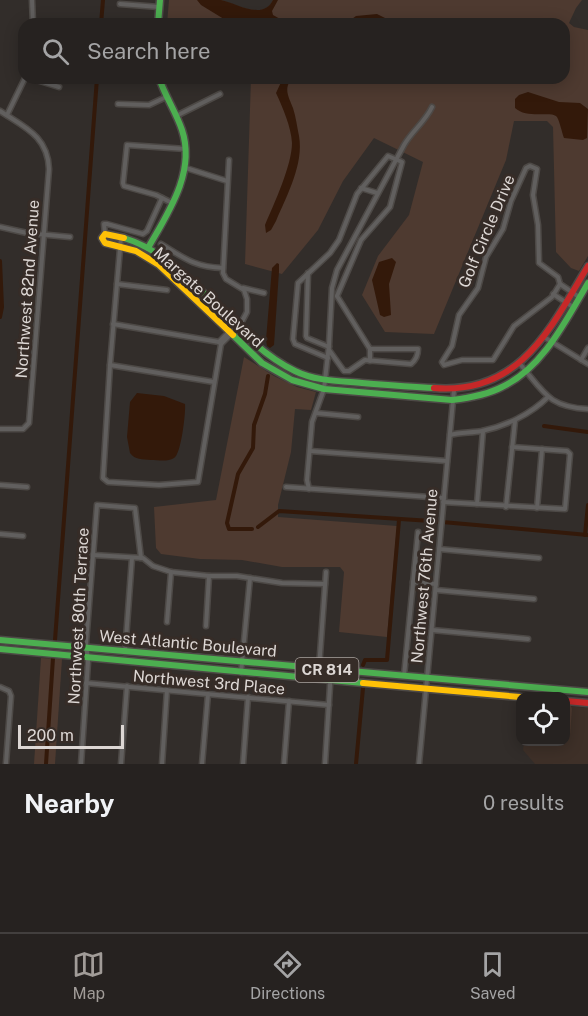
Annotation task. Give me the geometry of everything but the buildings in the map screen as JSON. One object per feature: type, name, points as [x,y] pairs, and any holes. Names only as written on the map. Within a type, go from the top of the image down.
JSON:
[{"type":"street","points":[[32,0],[33,18]]},
{"type":"street","points":[[120,4],[160,4]]},
{"type":"street","points":[[0,111],[7,115],[22,84]]},
{"type":"street","points":[[49,84],[59,87]]},
{"type":"street","points":[[144,255],[172,203],[186,168],[186,149],[182,132],[161,84]]},
{"type":"street","points":[[176,116],[220,94]]},
{"type":"street","points":[[118,104],[148,105],[166,97]]},
{"type":"street","points":[[309,489],[307,480],[312,422],[324,389],[332,292],[337,270],[408,137],[432,107]]},
{"type":"street","name":"Northwest 82nd Avenue","points":[[0,429],[23,429],[29,423],[49,169],[47,152],[35,134],[7,115]]},
{"type":"street","points":[[172,203],[124,186],[127,145],[186,149]]},
{"type":"street","points":[[328,358],[295,344],[293,339],[298,283],[339,240],[361,188],[388,156],[396,159],[402,162],[390,207],[361,240],[337,296]]},
{"type":"street","points":[[229,159],[223,268],[225,278],[242,288],[264,293]]},
{"type":"street","name":"Golf Circle Drive","points":[[560,284],[553,294],[514,326],[493,360],[462,360],[442,364],[452,346],[459,315],[478,288],[486,257],[503,229],[511,201],[526,168],[530,166],[537,169],[533,195],[538,225],[539,263],[558,277],[560,284],[579,297]]},
{"type":"street","points":[[186,168],[227,181]]},
{"type":"street","points":[[361,188],[377,193]]},
{"type":"street","points":[[105,234],[104,224],[143,234],[147,231],[162,198]]},
{"type":"street","points":[[0,227],[43,235],[70,237]]},
{"type":"street","name":"Margate Boulevard","points":[[588,266],[530,356],[496,380],[454,390],[325,380],[297,372],[268,356],[167,259],[149,247],[121,237],[105,234],[102,237],[103,242],[144,255],[159,265],[262,363],[279,374],[306,386],[324,389],[452,400],[472,397],[503,387],[526,371],[552,342],[588,283]]},
{"type":"street","points":[[121,237],[103,478],[108,482],[159,485],[198,482],[220,343],[238,327],[247,312],[247,299],[242,288]]},
{"type":"street","points":[[339,240],[350,244]]},
{"type":"street","name":"Margate Boulevard","points":[[161,244],[196,265],[223,268]]},
{"type":"street","points":[[309,273],[306,336],[329,348],[344,371],[349,371],[365,360],[411,364],[418,353],[418,349],[370,349]]},
{"type":"street","points":[[117,284],[167,290]]},
{"type":"street","points":[[332,292],[337,296],[370,349],[370,361]]},
{"type":"street","points":[[553,294],[573,307]]},
{"type":"street","points":[[113,324],[220,343]]},
{"type":"street","points":[[544,337],[588,364]]},
{"type":"street","points":[[581,360],[588,348]]},
{"type":"street","points":[[520,364],[548,397],[559,405],[588,409]]},
{"type":"street","points":[[110,365],[214,382]]},
{"type":"street","name":"Northwest 76th Avenue","points":[[419,764],[454,390]]},
{"type":"street","points":[[450,435],[483,431],[514,420],[541,405],[548,397]]},
{"type":"street","points":[[316,413],[358,417]]},
{"type":"street","points":[[506,507],[514,420]]},
{"type":"street","points":[[477,504],[483,431]]},
{"type":"street","points":[[286,487],[506,507],[565,509],[570,454],[567,451],[512,447]]},
{"type":"street","points":[[537,508],[542,449]]},
{"type":"street","points":[[310,451],[447,461]]},
{"type":"street","points":[[0,485],[27,488]]},
{"type":"street","name":"Northwest 80th Terrace","points":[[81,764],[88,657],[86,648],[97,505],[135,508],[141,558]]},
{"type":"street","points":[[404,677],[418,532]]},
{"type":"street","points":[[0,534],[23,536]]},
{"type":"street","points":[[439,549],[538,558]]},
{"type":"street","points":[[93,555],[141,558],[160,570],[171,572],[250,578],[282,583],[325,584]]},
{"type":"street","points":[[125,652],[132,558]]},
{"type":"street","points":[[167,622],[171,572]]},
{"type":"street","points":[[319,669],[326,572]]},
{"type":"street","points":[[206,626],[209,576]]},
{"type":"street","points":[[241,672],[250,578]]},
{"type":"street","points":[[413,582],[436,584]]},
{"type":"street","points":[[436,590],[534,599]]},
{"type":"street","points":[[432,630],[528,639]]},
{"type":"street","name":"West Atlantic Boulevard","points":[[0,640],[588,692]]},
{"type":"street","name":"West Atlantic Boulevard","points":[[0,649],[516,697]]},
{"type":"street","points":[[325,764],[331,670]]},
{"type":"street","name":"Northwest 3rd Place","points":[[86,683],[329,705]]},
{"type":"street","points":[[121,764],[127,686]]},
{"type":"street","points":[[0,687],[9,691],[10,696],[6,763]]},
{"type":"street","points":[[162,764],[167,690]]},
{"type":"street","points":[[202,764],[208,694]]},
{"type":"street","points":[[243,764],[248,697]]},
{"type":"street","points":[[284,764],[289,701]]},
{"type":"street","points":[[570,701],[588,703]]},
{"type":"street","points":[[0,736],[8,737]]},
{"type":"shaded area","points":[[169,0],[221,0],[257,10],[269,6],[273,0],[582,0],[570,21],[570,18],[168,18]]},
{"type":"shaded area","points":[[197,0],[221,0],[256,10],[269,6],[273,0],[278,0],[272,11],[273,15],[278,18],[222,18]]},
{"type":"shaded area","points":[[377,14],[385,18],[353,18]]},
{"type":"shaded area","points":[[570,24],[588,30],[588,256],[579,271],[571,268],[556,252],[553,127],[547,121],[514,121],[506,160],[434,334],[385,332],[362,295],[378,256],[409,215],[423,162],[374,138],[343,181],[318,230],[282,274],[245,264],[251,84],[570,84]]},
{"type":"shaded area","points":[[280,84],[288,84],[287,89],[295,115],[300,147],[294,179],[276,221],[271,230],[266,233],[265,225],[282,184],[292,143],[284,111],[276,93]]},
{"type":"shaded area","points":[[528,92],[559,102],[580,103],[588,109],[587,138],[583,140],[564,138],[556,116],[526,113],[515,108],[515,99]]},
{"type":"shaded area","points":[[392,258],[396,262],[389,284],[391,315],[384,317],[380,315],[372,280],[379,262]]},
{"type":"shaded area","points":[[277,263],[279,271],[274,345],[270,348],[266,340],[272,268]]},
{"type":"shaded area","points":[[244,357],[274,376],[297,387],[316,392],[311,410],[295,409],[291,452],[278,505],[278,517],[397,526],[387,637],[339,632],[344,572],[340,567],[282,567],[242,560],[200,559],[161,554],[156,548],[154,507],[216,500]]},
{"type":"shaded area","points":[[137,393],[164,396],[185,404],[181,442],[174,458],[142,459],[130,453],[127,437],[130,402]]},
{"type":"shaded area","points":[[41,658],[62,659],[55,764],[34,764]]},
{"type":"shaded area","points":[[570,706],[588,708],[588,764],[535,764],[523,750],[524,746],[570,746]]},
{"type":"shaded area","points":[[570,706],[572,709],[570,735]]},
{"type":"waterway","points":[[102,18],[103,0]]},
{"type":"waterway","points":[[55,640],[97,84]]},
{"type":"waterway","points":[[0,261],[2,307],[0,317]]},
{"type":"waterway","points":[[252,529],[229,529],[227,523],[238,474],[253,448],[254,425],[265,394],[268,376]]},
{"type":"waterway","points":[[544,426],[588,432]]},
{"type":"waterway","points":[[585,535],[588,505]]},
{"type":"waterway","points":[[258,527],[279,511],[431,521],[588,535]]},
{"type":"waterway","points":[[363,665],[365,660],[387,660],[399,520]]},
{"type":"waterway","points":[[46,764],[53,658]]},
{"type":"waterway","points":[[356,764],[363,688]]},
{"type":"traffic: fast","points":[[158,18],[160,0]]},
{"type":"traffic: fast","points":[[148,248],[178,192],[185,161],[182,130],[161,84]]},
{"type":"traffic: fast","points":[[124,238],[149,249],[171,264],[192,281],[250,340],[295,371],[327,380],[434,388]]},
{"type":"traffic: fast","points":[[233,335],[262,363],[292,380],[324,389],[452,400],[496,390],[517,379],[530,368],[552,342],[588,283]]},
{"type":"traffic: fast","points":[[0,640],[588,692]]},
{"type":"traffic: fast","points":[[0,649],[363,683]]},
{"type":"traffic: slow","points":[[124,238],[105,234],[102,238],[105,243],[136,251],[159,265],[233,335]]},
{"type":"traffic: slow","points":[[363,683],[516,697]]},
{"type":"traffic: jam","points":[[434,388],[464,387],[489,381],[510,369],[529,353],[545,334],[588,266]]},
{"type":"traffic: jam","points":[[570,701],[588,703]]}]
